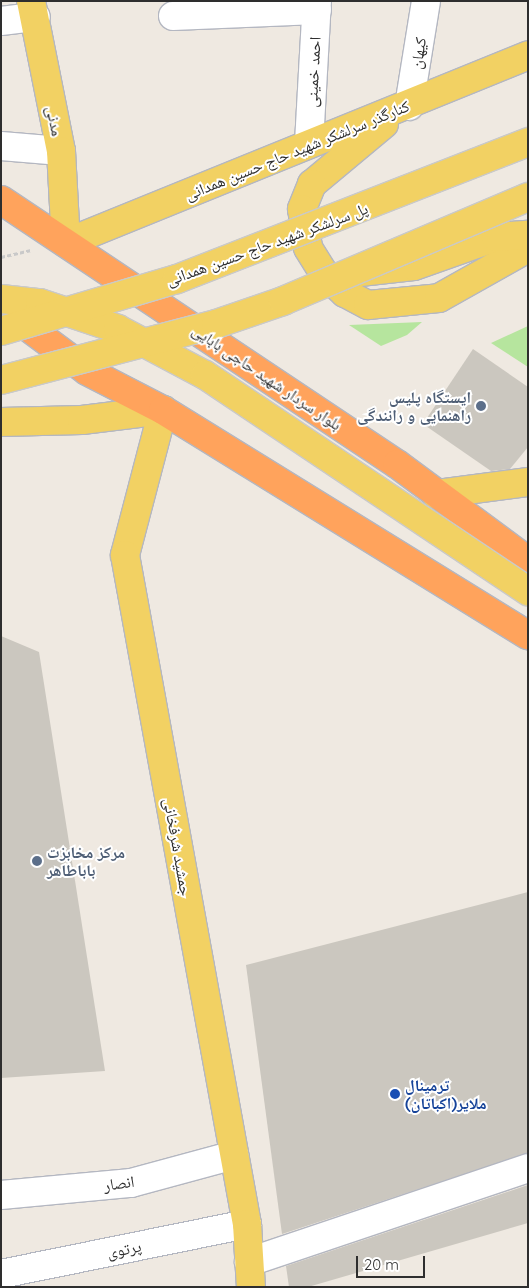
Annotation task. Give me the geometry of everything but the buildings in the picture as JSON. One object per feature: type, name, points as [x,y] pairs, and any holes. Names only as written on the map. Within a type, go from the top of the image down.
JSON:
[{"type":"highway","name":"بلوار سردار شهید حاجی بابایی","points":[[1,200],[436,494],[528,561]]},
{"type":"highway","points":[[1,308],[87,371],[163,410],[528,635]]},
{"type":"main road","name":"مدنی","points":[[33,9],[61,150],[66,243]]},
{"type":"main road","name":"کنارگذر سرلشکر شهید حاج حسین همدانی","points":[[66,243],[309,143],[410,106],[528,55]]},
{"type":"main road","points":[[410,106],[312,184],[301,224],[323,272],[345,293],[368,305],[395,305],[439,298],[528,248]]},
{"type":"main road","name":"پل سرلشکر شهید حاج حسین همدانی","points":[[1,331],[177,278],[528,142]]},
{"type":"main road","points":[[1,380],[216,324],[351,273],[528,197]]},
{"type":"main road","points":[[351,273],[414,266],[496,237],[528,235]]},
{"type":"main road","points":[[1,300],[40,303],[118,329],[205,375],[528,591]]},
{"type":"main road","points":[[1,422],[82,420],[163,410]]},
{"type":"main road","name":"جمشید شرفخانی","points":[[163,410],[125,555],[247,1224],[250,1275]]},
{"type":"main road","points":[[436,494],[528,482]]},
{"type":"street","name":"کیهان","points":[[410,106],[426,1]]},
{"type":"street","points":[[173,16],[317,6]]},
{"type":"street","name":"احمد خمینی","points":[[309,143],[317,6]]},
{"type":"street","points":[[1,21],[33,9]]},
{"type":"street","points":[[1,146],[61,150]]},
{"type":"street","name":"انصار","points":[[1,1195],[132,1183],[234,1155]]},
{"type":"street","points":[[250,1275],[528,1168]]},
{"type":"street","name":"پرتوی","points":[[5,1278],[247,1224]]},
{"type":"green space","points":[[422,322],[407,335],[381,346],[349,325]]},
{"type":"green space","points":[[528,326],[528,367],[491,343]]},
{"type":"place","name":"ایستگاه پلیس راهنمایی و رانندگی","points":[[481,406]]},
{"type":"place","name":"مرکز مخابزت باباطاهر","points":[[37,861]]},
{"type":"place","name":"ترمینال ملایر(اکباتان)","points":[[395,1094]]}]
